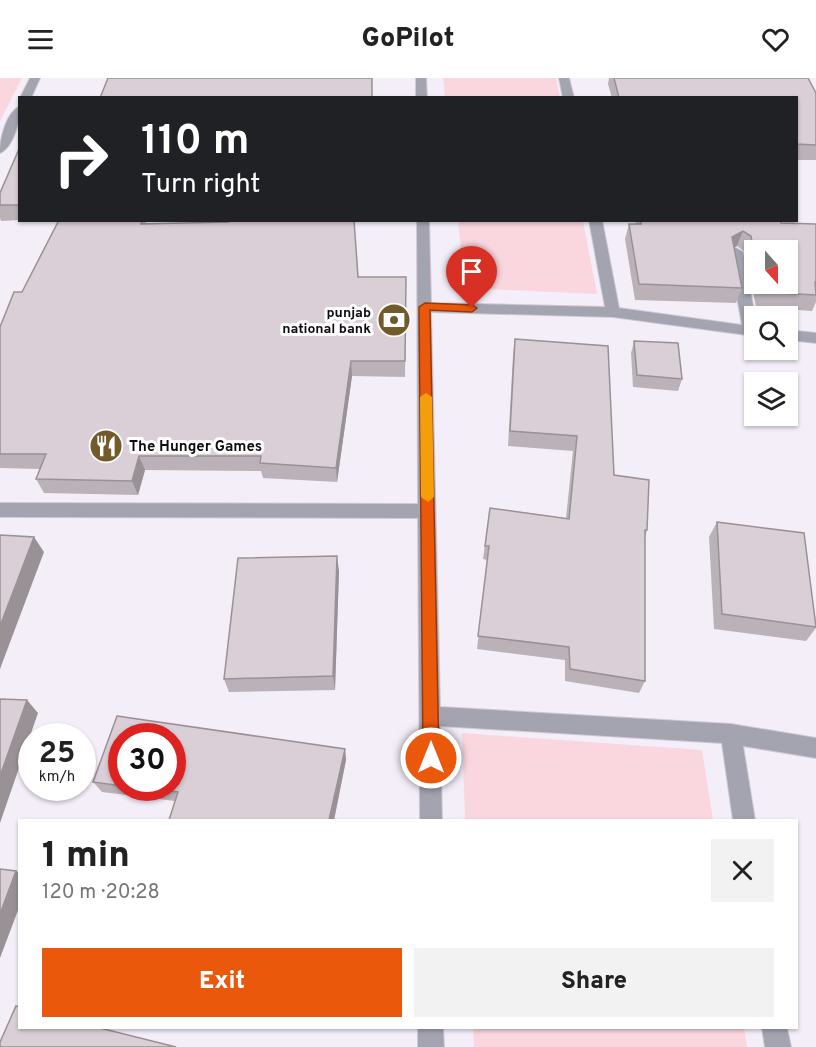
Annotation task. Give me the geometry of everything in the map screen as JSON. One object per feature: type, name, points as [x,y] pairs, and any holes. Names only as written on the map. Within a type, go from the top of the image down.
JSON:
[{"type":"street","points":[[26,96],[35,78]]},
{"type":"street","points":[[421,78],[422,96]]},
{"type":"street","points":[[564,78],[568,96]]},
{"type":"street","points":[[3,151],[18,114]]},
{"type":"street","points":[[423,222],[431,819]]},
{"type":"street","points":[[595,222],[613,312]]},
{"type":"street","points":[[736,252],[747,306]]},
{"type":"street","points":[[425,307],[613,312],[744,329]]},
{"type":"street","points":[[798,336],[816,339]]},
{"type":"street","points":[[0,510],[428,511]]},
{"type":"street","points":[[431,716],[731,734],[816,748]]},
{"type":"street","points":[[731,734],[744,819]]},
{"type":"street","points":[[431,1029],[431,1047]]},
{"type":"street","points":[[775,1029],[778,1047]]},
{"type":"shaded area","points":[[0,78],[22,78],[0,121]]},
{"type":"shaded area","points":[[443,78],[556,78],[560,96],[445,96]]},
{"type":"shaded area","points":[[458,222],[583,222],[597,294],[465,288]]},
{"type":"shaded area","points":[[462,733],[702,750],[713,819],[465,819]]},
{"type":"shaded area","points":[[473,1029],[744,1029],[747,1047],[474,1047]]},
{"type":"building","points":[[108,78],[372,78],[372,96],[101,96]]},
{"type":"building","points":[[614,78],[808,78],[816,93],[816,145],[798,144],[798,96],[618,96]]},
{"type":"building","points":[[18,151],[18,205],[0,205],[0,193]]},
{"type":"building","points":[[58,222],[142,222],[141,224],[354,222],[358,277],[406,277],[405,361],[351,361],[336,468],[260,463],[261,456],[139,456],[132,481],[36,479],[46,454],[0,454],[0,327],[14,292],[22,292]]},
{"type":"building","points":[[641,222],[781,222],[816,224],[816,295],[798,294],[798,240],[752,240],[751,236],[743,231],[732,237],[742,288],[639,284],[629,224],[641,224]]},
{"type":"building","points":[[515,339],[608,346],[614,475],[649,480],[647,530],[645,530],[645,681],[570,669],[569,647],[478,636],[489,546],[485,546],[490,508],[569,519],[577,436],[510,431]]},
{"type":"building","points":[[634,341],[678,343],[682,379],[637,375]]},
{"type":"building","points":[[717,522],[804,533],[816,627],[722,614]]},
{"type":"building","points":[[0,535],[34,537],[0,626]]},
{"type":"building","points":[[337,556],[333,676],[224,679],[238,558]]},
{"type":"building","points":[[0,699],[27,700],[18,723],[0,776]]},
{"type":"building","points":[[117,716],[165,723],[114,723]]},
{"type":"building","points":[[186,726],[345,749],[329,819],[169,819],[175,801],[186,801]]},
{"type":"building","points":[[108,741],[108,784],[96,782],[96,774]]},
{"type":"building","points":[[0,869],[16,871],[0,914]]},
{"type":"building","points":[[16,1006],[18,1006],[18,1029],[104,1029],[176,1047],[0,1047],[0,1042]]},
{"type":"slow traffic","points":[[426,397],[428,497]]},
{"type":"place","name":"punjab national bank","points":[[394,320]]},
{"type":"place","name":"The Hunger Games","points":[[106,446]]},
{"type":"route","points":[[431,758],[425,307],[472,308]]}]
